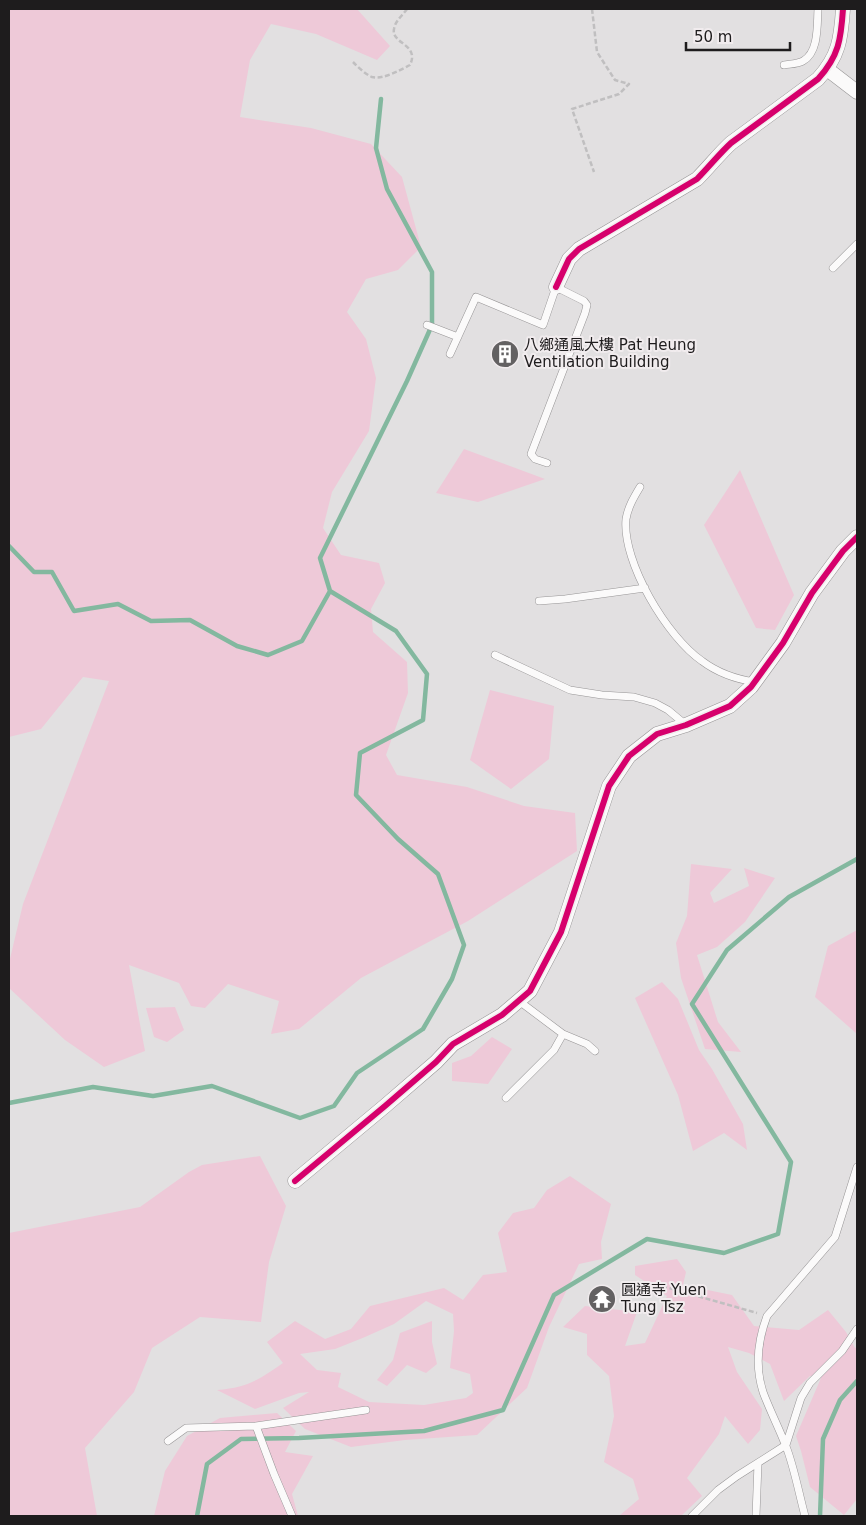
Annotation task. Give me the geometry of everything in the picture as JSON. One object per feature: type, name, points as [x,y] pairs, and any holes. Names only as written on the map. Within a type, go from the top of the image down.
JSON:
[{"type":"street","points":[[556,287],[569,259],[579,249],[697,179],[731,142],[818,79],[827,69],[837,49],[841,33],[843,9]]},
{"type":"street","points":[[827,69],[857,92]]},
{"type":"street","points":[[295,1181],[436,1062],[453,1044],[502,1015],[530,991],[561,932],[610,786],[629,756],[657,734],[686,725],[730,706],[755,682],[783,643],[812,593],[843,550],[857,537]]},
{"type":"lane","points":[[784,65],[801,62],[812,52],[816,35],[818,9]]},
{"type":"lane","points":[[832,268],[857,244]]},
{"type":"lane","points":[[450,354],[476,297],[543,324],[556,287],[584,301],[586,305],[585,313],[531,454],[535,459],[547,463]]},
{"type":"lane","points":[[427,325],[458,337]]},
{"type":"lane","points":[[640,487],[630,506],[626,532],[630,550],[652,602],[673,634],[701,660],[722,673],[737,679],[755,682]]},
{"type":"lane","points":[[539,601],[645,588]]},
{"type":"lane","points":[[495,655],[570,690],[634,697],[655,703],[668,710],[686,725]]},
{"type":"lane","points":[[519,1001],[563,1034],[587,1044],[595,1051]]},
{"type":"lane","points":[[506,1098],[554,1050],[563,1034]]},
{"type":"lane","points":[[805,1516],[795,1472],[786,1445],[763,1391],[758,1371],[761,1332],[767,1316],[835,1237],[857,1167]]},
{"type":"lane","points":[[693,1516],[718,1490],[786,1445],[801,1398],[810,1383],[842,1351],[857,1329]]},
{"type":"lane","points":[[168,1442],[186,1428],[256,1426],[366,1410]]},
{"type":"lane","points":[[256,1426],[292,1516]]},
{"type":"lane","points":[[756,1516],[758,1463]]},
{"type":"path","points":[[353,62],[374,78],[410,65],[412,53],[395,36],[394,30],[396,24],[408,9]]},
{"type":"path","points":[[592,9],[598,52],[615,80],[629,84],[619,94],[572,108],[594,172]]},
{"type":"path","points":[[655,1284],[767,1316]]},
{"type":"shaded area","points":[[9,9],[357,9],[390,46],[377,60],[316,34],[271,24],[250,60],[240,117],[311,128],[371,144],[402,177],[421,247],[398,270],[366,279],[347,312],[366,339],[376,378],[369,431],[332,492],[323,528],[341,555],[379,563],[385,583],[371,609],[373,632],[407,662],[408,693],[386,755],[397,775],[467,787],[524,806],[575,813],[577,851],[468,921],[361,978],[299,1029],[271,1034],[279,1001],[228,984],[205,1008],[191,1006],[179,983],[129,965],[145,1051],[104,1067],[65,1040],[9,988],[9,963],[23,904],[109,681],[83,677],[41,729],[9,737]]},
{"type":"shaded area","points":[[464,449],[545,479],[478,502],[436,493]]},
{"type":"shaded area","points":[[740,470],[794,595],[775,630],[756,628],[704,525]]},
{"type":"shaded area","points":[[490,690],[554,706],[549,759],[511,789],[470,760]]},
{"type":"shaded area","points":[[691,864],[732,869],[710,893],[714,903],[749,886],[744,868],[775,878],[745,922],[717,947],[697,955],[718,1022],[741,1052],[705,1049],[681,978],[676,943],[687,916]]},
{"type":"shaded area","points":[[857,930],[857,1034],[815,997],[828,946]]},
{"type":"shaded area","points":[[662,982],[678,999],[699,1050],[743,1124],[747,1150],[724,1133],[693,1151],[678,1095],[635,998]]},
{"type":"shaded area","points":[[175,1007],[184,1030],[167,1042],[154,1037],[146,1008]]},
{"type":"shaded area","points":[[492,1037],[512,1049],[488,1084],[452,1081],[452,1063],[471,1056]]},
{"type":"shaded area","points":[[260,1156],[286,1206],[269,1262],[261,1322],[200,1317],[152,1348],[134,1392],[85,1448],[97,1516],[9,1516],[9,1233],[140,1207],[202,1165]]},
{"type":"shaded area","points":[[570,1176],[611,1204],[601,1242],[602,1259],[579,1264],[549,1327],[527,1388],[477,1435],[405,1440],[351,1447],[305,1429],[283,1408],[309,1392],[299,1393],[255,1409],[217,1390],[253,1382],[283,1363],[267,1342],[295,1321],[325,1339],[351,1329],[370,1306],[444,1288],[463,1300],[483,1275],[507,1272],[498,1233],[513,1213],[534,1208],[547,1190]],"holes":[[[426,1301],[453,1314],[454,1331],[450,1368],[470,1374],[473,1393],[466,1398],[424,1405],[369,1402],[338,1387],[341,1373],[317,1370],[300,1354],[335,1349],[365,1337],[394,1324]]]},
{"type":"shaded area","points":[[677,1259],[686,1272],[683,1285],[732,1295],[754,1326],[799,1330],[828,1310],[846,1332],[855,1348],[857,1347],[857,1499],[844,1515],[810,1487],[796,1436],[821,1378],[810,1376],[784,1401],[770,1364],[749,1353],[728,1347],[737,1372],[762,1409],[760,1430],[748,1444],[725,1416],[719,1434],[687,1478],[702,1496],[681,1516],[619,1516],[639,1499],[633,1479],[604,1462],[614,1416],[609,1376],[587,1355],[587,1334],[563,1327],[585,1306],[637,1312],[625,1346],[645,1343],[667,1296],[635,1275],[635,1266]]},
{"type":"shaded area","points":[[432,1321],[432,1342],[437,1364],[426,1373],[407,1365],[387,1386],[377,1380],[393,1360],[400,1333]]},
{"type":"shaded area","points":[[277,1413],[296,1431],[285,1452],[313,1456],[292,1494],[298,1516],[154,1516],[165,1471],[187,1436],[220,1418]]},
{"type":"waterway","points":[[9,546],[34,572],[52,572],[74,611],[118,604],[151,621],[190,620],[237,646],[268,655],[302,641],[330,591],[320,558],[407,381],[432,325],[432,272],[387,189],[376,148],[381,99]]},
{"type":"waterway","points":[[9,1103],[93,1087],[153,1096],[212,1086],[300,1118],[334,1106],[357,1073],[423,1029],[452,979],[464,945],[438,874],[398,839],[356,795],[360,753],[423,720],[427,674],[396,631],[330,591]]},
{"type":"waterway","points":[[197,1516],[207,1464],[241,1439],[299,1438],[424,1431],[503,1410],[554,1295],[647,1239],[724,1253],[778,1234],[791,1162],[692,1004],[727,950],[789,897],[857,859]]},
{"type":"waterway","points":[[820,1516],[823,1439],[840,1400],[857,1381]]},
{"type":"cycle path","points":[[556,287],[569,259],[579,249],[697,179],[731,143],[818,79],[825,71],[838,47],[843,9]]},
{"type":"cycle path","points":[[295,1181],[436,1062],[453,1044],[502,1015],[530,991],[561,932],[609,786],[629,756],[657,734],[686,725],[730,706],[751,687],[783,643],[812,593],[843,551],[857,537]]},
{"type":"place","name":"八鄉通風大樓 Pat Heung Ventilation Building","points":[[505,354]]},
{"type":"place","name":"圓通寺 Yuen Tung Tsz","points":[[602,1299]]}]
